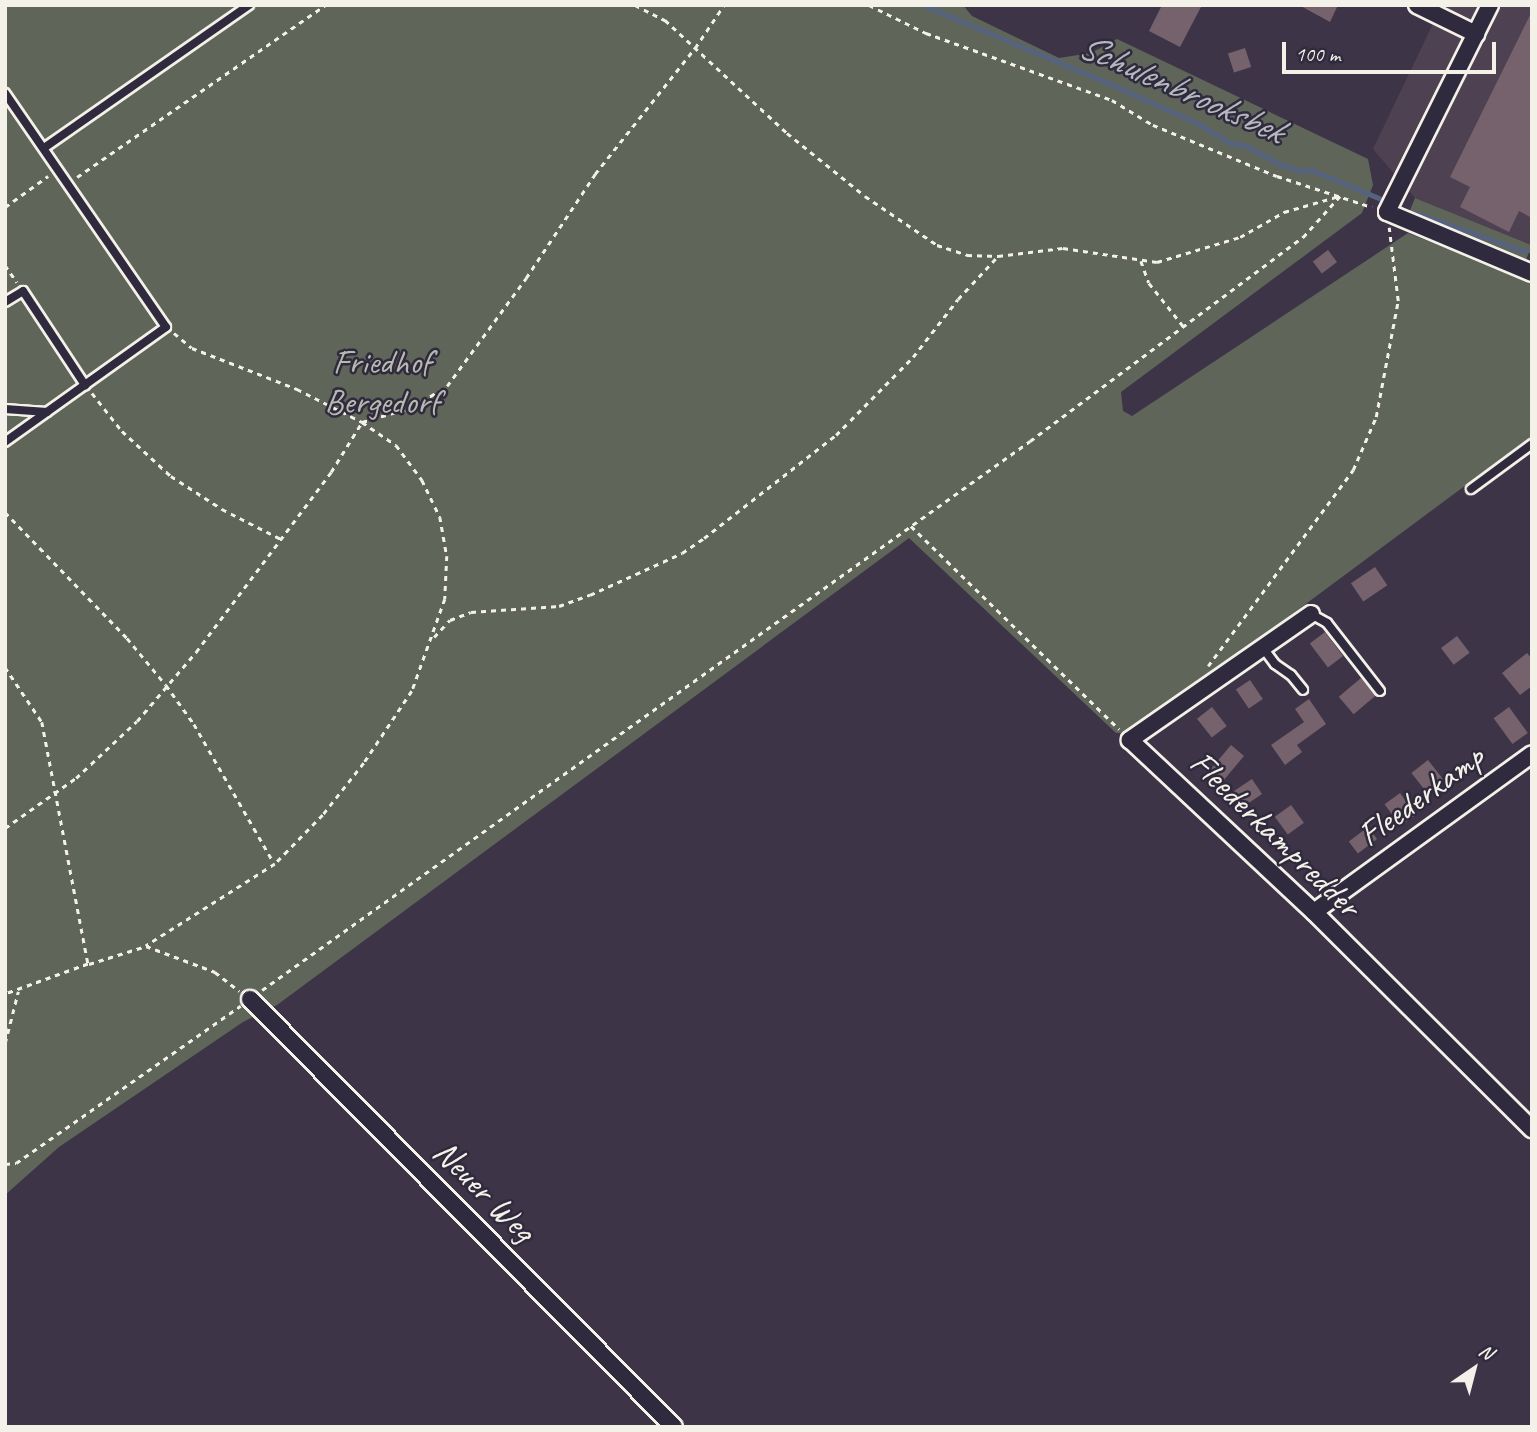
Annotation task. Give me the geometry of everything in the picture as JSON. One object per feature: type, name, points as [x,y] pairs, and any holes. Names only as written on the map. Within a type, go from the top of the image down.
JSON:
[{"type":"street","points":[[1417,5],[1476,34]]},
{"type":"street","points":[[1490,5],[1387,212],[1532,273]]},
{"type":"street","name":"Fleederkampredder","points":[[1311,614],[1130,740],[1314,912],[1532,1129]]},
{"type":"street","name":"Fleederkamp","points":[[1314,912],[1532,754]]},
{"type":"street","name":"Neuer Weg","points":[[250,999],[674,1427]]},
{"type":"lane","points":[[44,148],[249,5]]},
{"type":"lane","points":[[5,93],[166,327],[5,442]]},
{"type":"lane","points":[[5,302],[23,291],[85,385]]},
{"type":"lane","points":[[5,409],[47,412]]},
{"type":"lane","points":[[1471,489],[1532,444]]},
{"type":"lane","points":[[1311,614],[1327,623],[1380,691]]},
{"type":"lane","points":[[1263,648],[1275,664],[1291,675],[1303,690]]},
{"type":"path","points":[[68,183],[325,5]]},
{"type":"path","points":[[635,5],[665,20],[787,133],[901,223],[937,245],[967,255],[998,256],[1063,248],[1157,262],[1240,237],[1284,212],[1340,196]]},
{"type":"path","points":[[5,828],[76,778],[136,720],[197,652],[331,472],[362,422],[413,407],[447,386],[526,278],[594,174],[695,48],[724,5]]},
{"type":"path","points":[[869,5],[926,33],[1112,100],[1153,125],[1277,176],[1387,212],[1398,301],[1376,417],[1353,470],[1206,668]]},
{"type":"path","points":[[5,207],[59,169]]},
{"type":"path","points":[[5,1164],[16,1163],[250,999],[911,526],[1303,237],[1340,196]]},
{"type":"path","points":[[433,638],[450,620],[471,612],[559,606],[590,595],[682,553],[836,435],[913,357],[958,299],[998,256]]},
{"type":"path","points":[[1141,261],[1149,283],[1184,327]]},
{"type":"path","points":[[5,265],[23,291]]},
{"type":"path","points":[[5,994],[18,992],[88,964],[146,946],[275,864],[323,816],[364,763],[412,691],[445,599],[447,555],[440,517],[422,480],[396,445],[362,422],[297,389],[192,348],[166,327]]},
{"type":"path","points":[[85,385],[122,430],[172,476],[222,509],[281,539]]},
{"type":"path","points":[[5,512],[127,638],[166,685],[194,724],[275,864]]},
{"type":"path","points":[[911,526],[1130,740]]},
{"type":"path","points":[[5,667],[42,722],[88,964]]},
{"type":"path","points":[[146,946],[215,972],[250,999]]},
{"type":"path","points":[[5,1043],[18,992]]},
{"type":"shaded area","points":[[1438,5],[1532,5],[1532,245],[1415,198],[1373,149],[1441,7]]},
{"type":"green space","name":"Friedhof Bergedorf","points":[[5,5],[963,5],[972,16],[1059,58],[1091,53],[1117,39],[1368,159],[1373,185],[1362,213],[1121,392],[1123,411],[1132,416],[1408,233],[1532,282],[1532,436],[1132,733],[1116,733],[909,538],[277,1005],[243,1022],[59,1147],[5,1195]]},
{"type":"green space","points":[[1415,198],[1532,245],[1525,261],[1409,214]]},
{"type":"building","points":[[1162,5],[1202,5],[1180,47],[1149,31]]},
{"type":"building","points":[[1299,5],[1338,5],[1330,22]]},
{"type":"building","points":[[1532,11],[1532,218],[1519,211],[1509,232],[1460,207],[1470,187],[1450,177]]},
{"type":"building","points":[[1245,48],[1251,67],[1234,73],[1228,54]]},
{"type":"building","points":[[1328,250],[1337,262],[1322,273],[1313,261]]},
{"type":"building","points":[[1375,567],[1387,585],[1363,601],[1351,583]]},
{"type":"building","points":[[1325,632],[1343,656],[1328,667],[1310,643]]},
{"type":"building","points":[[1457,636],[1470,653],[1454,665],[1441,648]]},
{"type":"building","points":[[1527,653],[1532,659],[1532,686],[1520,695],[1502,673]]},
{"type":"building","points":[[1361,678],[1376,696],[1354,714],[1339,697]]},
{"type":"building","points":[[1250,680],[1263,699],[1249,709],[1236,690]]},
{"type":"building","points":[[1309,699],[1326,724],[1297,745],[1302,752],[1285,765],[1271,745],[1304,722],[1295,709]]},
{"type":"building","points":[[1212,707],[1227,726],[1212,738],[1197,719]]},
{"type":"building","points":[[1509,707],[1528,733],[1512,744],[1494,718]]},
{"type":"building","points":[[1231,745],[1244,756],[1223,781],[1210,770]]},
{"type":"building","points":[[1428,760],[1445,782],[1429,795],[1411,773]]},
{"type":"building","points":[[1252,779],[1262,794],[1243,807],[1233,792]]},
{"type":"building","points":[[1400,793],[1416,815],[1400,826],[1385,804]]},
{"type":"building","points":[[1291,805],[1304,823],[1288,835],[1275,817]]},
{"type":"building","points":[[1368,827],[1377,839],[1358,853],[1349,841]]},
{"type":"waterway","name":"Schulenbrooksbek","points":[[923,5],[1109,83],[1201,125],[1230,143],[1247,146],[1279,164],[1302,171],[1312,170],[1379,198]]},
{"type":"waterway","name":"Schulenbrooksbek","points":[[1417,213],[1524,251],[1532,251]]}]
